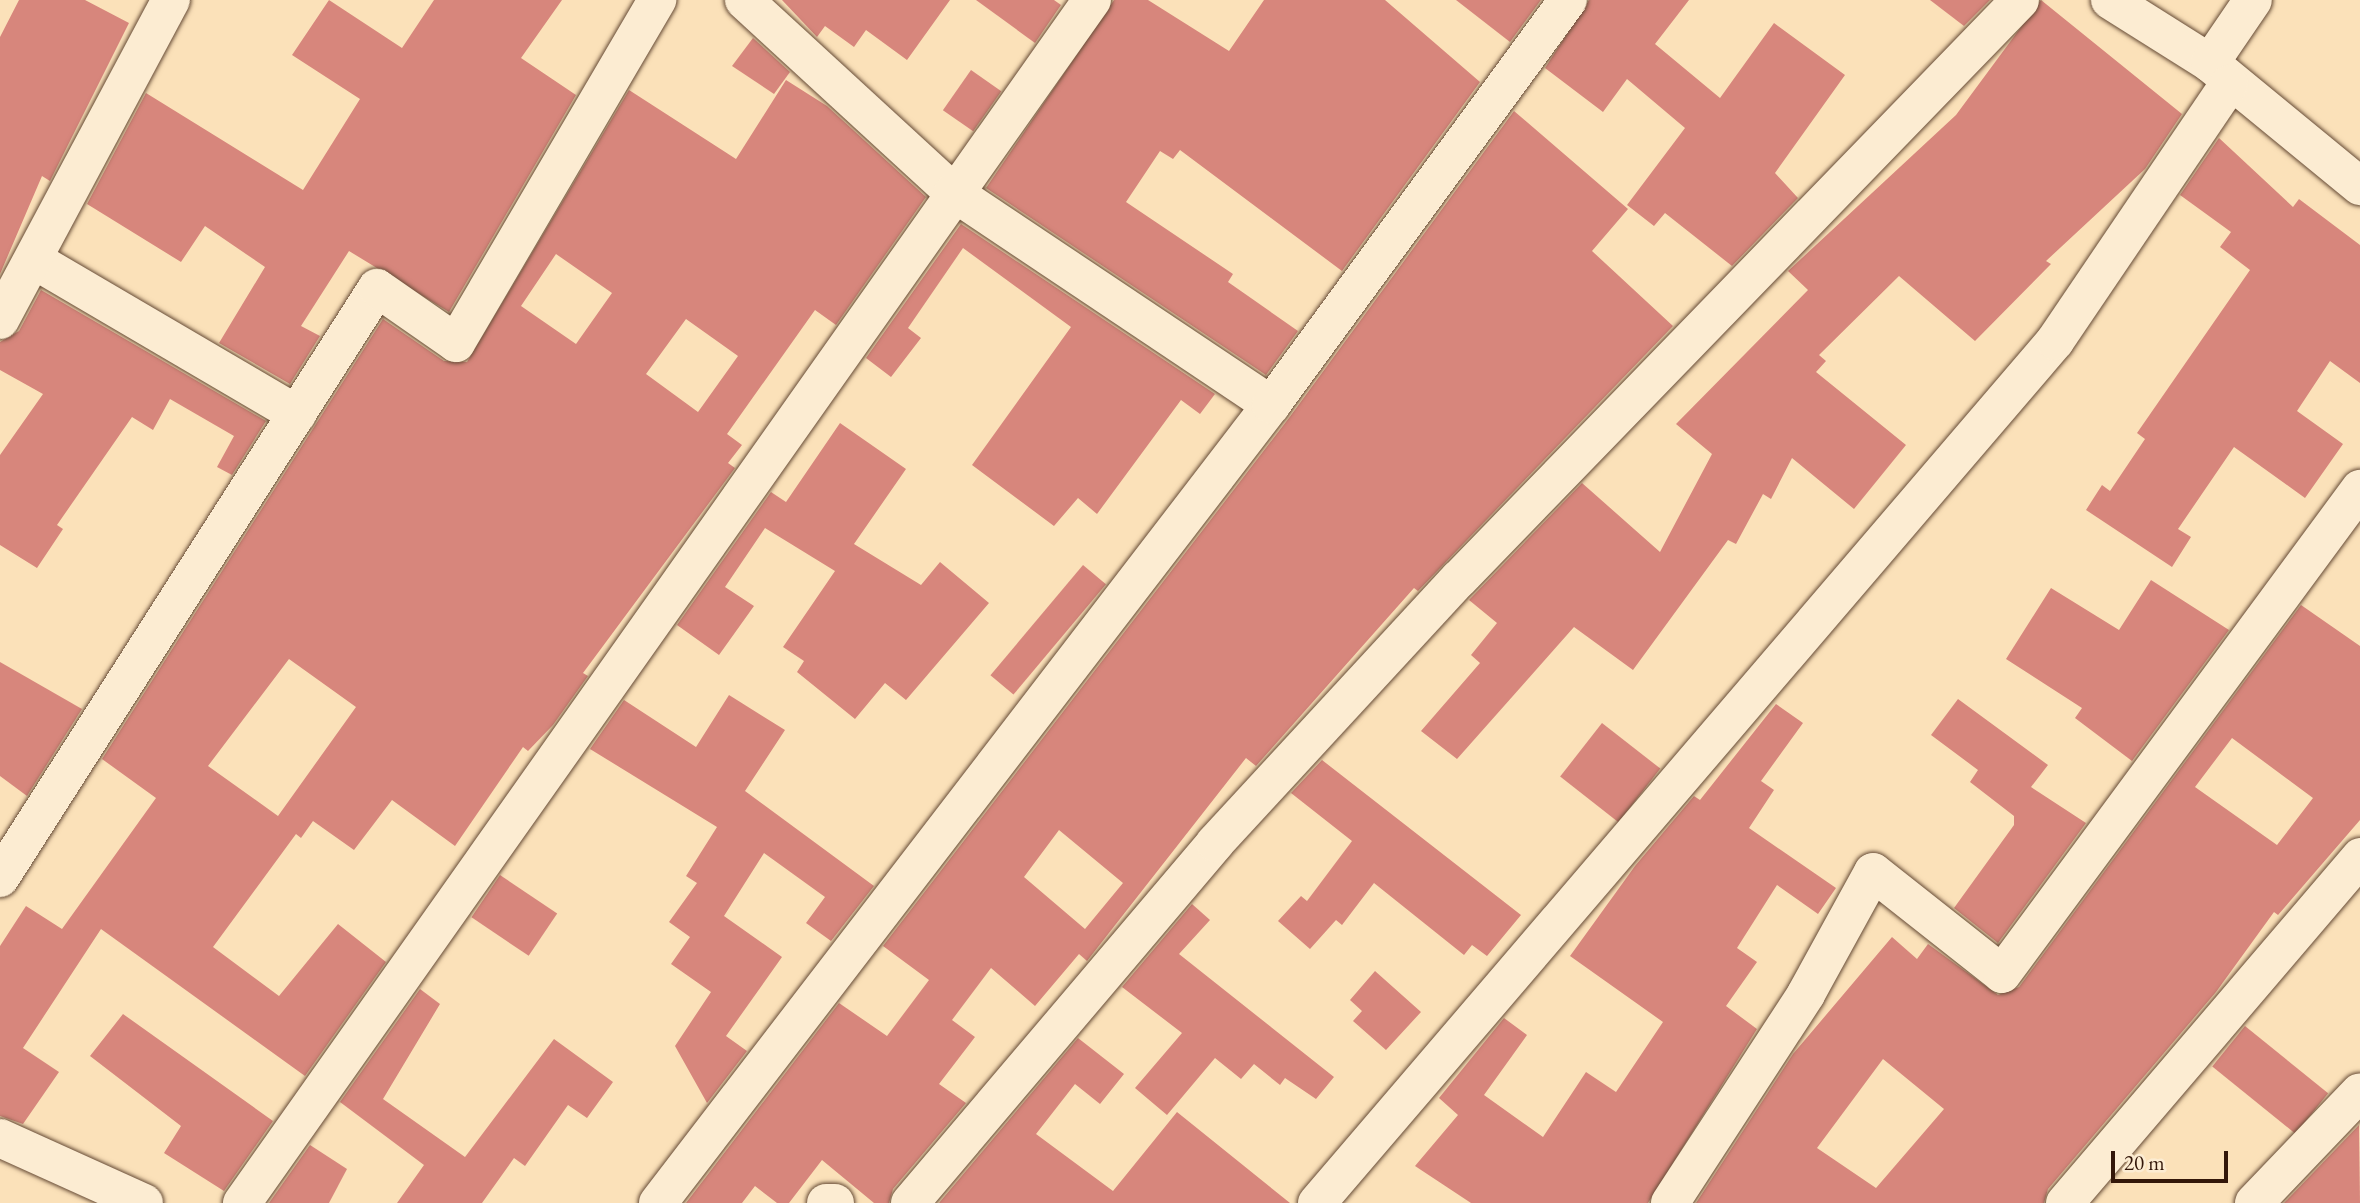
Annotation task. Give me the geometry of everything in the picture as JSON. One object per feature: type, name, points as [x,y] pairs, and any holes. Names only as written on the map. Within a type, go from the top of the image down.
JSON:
[{"type":"street","points":[[0,320],[171,0]]},
{"type":"street","points":[[0,878],[377,288],[456,343],[657,0]]},
{"type":"street","points":[[744,0],[953,192],[1271,405]]},
{"type":"street","points":[[242,1203],[953,192],[1092,0]]},
{"type":"street","points":[[658,1203],[1271,405],[1568,0]]},
{"type":"street","points":[[910,1203],[1225,832],[1459,579],[2020,0]]},
{"type":"street","points":[[2110,0],[2219,73],[2360,186]]},
{"type":"street","points":[[1317,1203],[2055,341],[2219,73],[2253,0]]},
{"type":"street","points":[[34,260],[297,414]]},
{"type":"street","points":[[1670,1203],[1806,994],[1872,872],[2002,974],[2360,489]]},
{"type":"street","points":[[2065,1203],[2360,857]]},
{"type":"street","points":[[2254,1203],[2360,1092]]},
{"type":"street","points":[[0,1138],[144,1203]]},
{"type":"street","points":[[826,1203],[835,1203]]},
{"type":"building","points":[[19,0],[85,0],[129,23],[50,181],[42,176],[0,274],[0,37]]},
{"type":"building","points":[[329,0],[402,48],[434,0],[562,0],[521,58],[576,95],[449,312],[349,251],[301,326],[320,336],[290,384],[219,343],[265,267],[205,226],[181,262],[87,204],[146,93],[303,190],[360,99],[292,55]]},
{"type":"building","points":[[782,0],[950,0],[907,60],[866,30],[854,47],[825,26],[817,37]]},
{"type":"building","points":[[976,0],[1054,0],[1061,5],[1035,43]]},
{"type":"building","points":[[1114,0],[1148,0],[1229,51],[1264,0],[1385,0],[1480,82],[1342,271],[1180,150],[1173,159],[1160,151],[1126,202],[1233,274],[1228,282],[1298,331],[1266,375],[986,188]]},
{"type":"building","points":[[1456,0],[1541,0],[1510,42]]},
{"type":"building","points":[[1589,0],[1689,0],[1655,44],[1720,98],[1774,23],[1845,75],[1775,173],[1798,198],[1732,266],[1665,213],[1654,226],[1627,205],[1685,128],[1627,79],[1603,112],[1545,68]]},
{"type":"building","points":[[1930,0],[1990,0],[1964,26]]},
{"type":"building","points":[[2041,0],[2182,114],[2145,169],[2046,261],[2051,264],[1975,341],[1899,276],[1819,355],[1826,361],[1816,372],[1906,445],[1854,509],[1792,458],[1771,499],[1763,494],[1736,544],[1728,540],[1633,670],[1574,627],[1457,759],[1421,731],[1480,663],[1471,655],[1497,623],[1469,600],[1582,483],[1660,552],[1712,454],[1676,424],[1808,290],[1788,271],[1956,115]]},
{"type":"building","points":[[753,38],[790,72],[774,94],[732,66]]},
{"type":"building","points":[[971,70],[1001,91],[973,131],[943,110]]},
{"type":"building","points":[[786,80],[827,106],[926,197],[836,325],[815,310],[727,434],[742,445],[728,463],[735,468],[583,673],[588,676],[553,725],[528,751],[523,747],[455,846],[392,800],[354,850],[313,821],[301,838],[296,834],[213,947],[279,996],[338,924],[386,962],[305,1076],[101,929],[23,1048],[59,1072],[23,1124],[0,1116],[0,946],[26,906],[62,929],[156,798],[102,759],[383,319],[444,361],[467,362],[629,90],[736,159]],"holes":[[[556,254],[612,293],[576,344],[521,306]],[[686,319],[738,356],[698,412],[646,374]],[[289,659],[356,707],[278,816],[208,766]]]},
{"type":"building","points":[[1514,111],[1628,209],[1592,251],[1673,326],[1418,591],[1414,588],[1256,766],[1246,758],[1087,961],[1079,954],[1035,1006],[991,968],[952,1020],[975,1037],[939,1084],[966,1103],[893,1189],[889,1203],[874,1203],[822,1160],[789,1203],[777,1203],[755,1186],[742,1203],[686,1203],[839,1003],[887,1036],[929,980],[883,946],[1289,418]],"holes":[[[1059,830],[1123,883],[1085,929],[1024,877]]]},
{"type":"building","points":[[2219,138],[2293,207],[2299,199],[2360,245],[2360,383],[2330,361],[2297,411],[2343,444],[2305,498],[2234,447],[2178,529],[2191,537],[2172,567],[2086,510],[2102,485],[2110,491],[2145,439],[2137,433],[2250,270],[2220,247],[2231,232],[2180,195]]},
{"type":"building","points":[[961,224],[1215,394],[1200,414],[1181,400],[1097,514],[1078,498],[1054,526],[972,465],[1071,327],[963,248],[908,328],[921,338],[891,377],[866,358]]},
{"type":"building","points":[[41,290],[266,421],[232,475],[217,467],[234,436],[170,399],[153,430],[132,417],[57,525],[63,529],[37,568],[0,545],[0,455],[43,394],[0,370],[0,342],[19,331]]},
{"type":"building","points":[[840,423],[906,469],[854,544],[921,585],[940,562],[989,603],[906,700],[885,683],[855,719],[797,672],[804,661],[783,647],[835,571],[765,528],[725,587],[754,606],[719,655],[677,625],[771,492],[786,502]]},
{"type":"building","points":[[1083,565],[1106,584],[1013,695],[990,675]]},
{"type":"building","points":[[2151,580],[2229,630],[2132,761],[2075,718],[2082,708],[2006,659],[2051,588],[2119,630]]},
{"type":"building","points":[[2301,605],[2360,646],[2360,820],[2278,915],[2274,912],[2216,992],[2048,1189],[2044,1203],[1696,1203],[1793,1054],[1892,937],[1917,959],[1928,944],[1998,995],[2019,987]],"holes":[[[2232,738],[2313,798],[2277,845],[2195,787]],[[1883,1059],[1944,1109],[1876,1188],[1817,1148]]]},
{"type":"building","points":[[0,662],[82,709],[27,796],[0,776]]},
{"type":"building","points":[[729,695],[785,730],[745,791],[874,886],[831,941],[806,923],[825,897],[764,853],[724,916],[782,957],[726,1036],[747,1051],[707,1103],[675,1046],[711,992],[671,964],[690,937],[669,922],[697,883],[686,876],[717,827],[590,749],[624,700],[696,747]]},
{"type":"building","points":[[1958,699],[2048,765],[2031,787],[2086,823],[1998,943],[1954,908],[2014,825],[2014,816],[1970,782],[1978,770],[1931,735]]},
{"type":"building","points":[[1776,704],[1803,723],[1761,781],[1774,790],[1749,828],[1836,888],[1818,914],[1777,885],[1737,948],[1757,962],[1726,1006],[1757,1029],[1648,1203],[1471,1203],[1415,1166],[1458,1115],[1439,1098],[1504,1018],[1527,1035],[1484,1095],[1543,1137],[1586,1072],[1616,1092],[1663,1022],[1570,956],[1635,866],[1694,796],[1700,800]]},
{"type":"building","points":[[1602,723],[1660,769],[1618,822],[1560,777]]},
{"type":"building","points":[[1322,760],[1521,915],[1487,956],[1472,945],[1464,955],[1374,883],[1342,925],[1336,920],[1310,949],[1278,921],[1301,896],[1307,901],[1352,841],[1291,793]]},
{"type":"building","points":[[500,875],[557,914],[529,956],[471,917]]},
{"type":"building","points":[[1192,904],[1210,920],[1179,954],[1334,1077],[1316,1099],[1285,1078],[1280,1085],[1254,1064],[1241,1079],[1215,1058],[1167,1115],[1135,1088],[1182,1033],[1122,987]]},
{"type":"building","points":[[1375,971],[1421,1012],[1386,1050],[1353,1021],[1362,1011],[1350,1000]]},
{"type":"building","points":[[420,989],[440,1004],[383,1099],[465,1157],[554,1039],[613,1082],[587,1118],[568,1105],[525,1166],[514,1158],[482,1203],[397,1203],[424,1165],[340,1102]]},
{"type":"building","points":[[123,1014],[273,1121],[224,1191],[164,1153],[181,1126],[90,1056]]},
{"type":"building","points":[[2245,1026],[2328,1093],[2295,1134],[2212,1066]]},
{"type":"building","points":[[1078,1038],[1124,1074],[1100,1104],[1075,1084],[1036,1134],[1113,1191],[1177,1112],[1290,1203],[939,1203]]},
{"type":"building","points":[[2359,1125],[2360,1203],[2284,1203]]},
{"type":"building","points":[[310,1145],[347,1169],[329,1203],[269,1203]]}]
